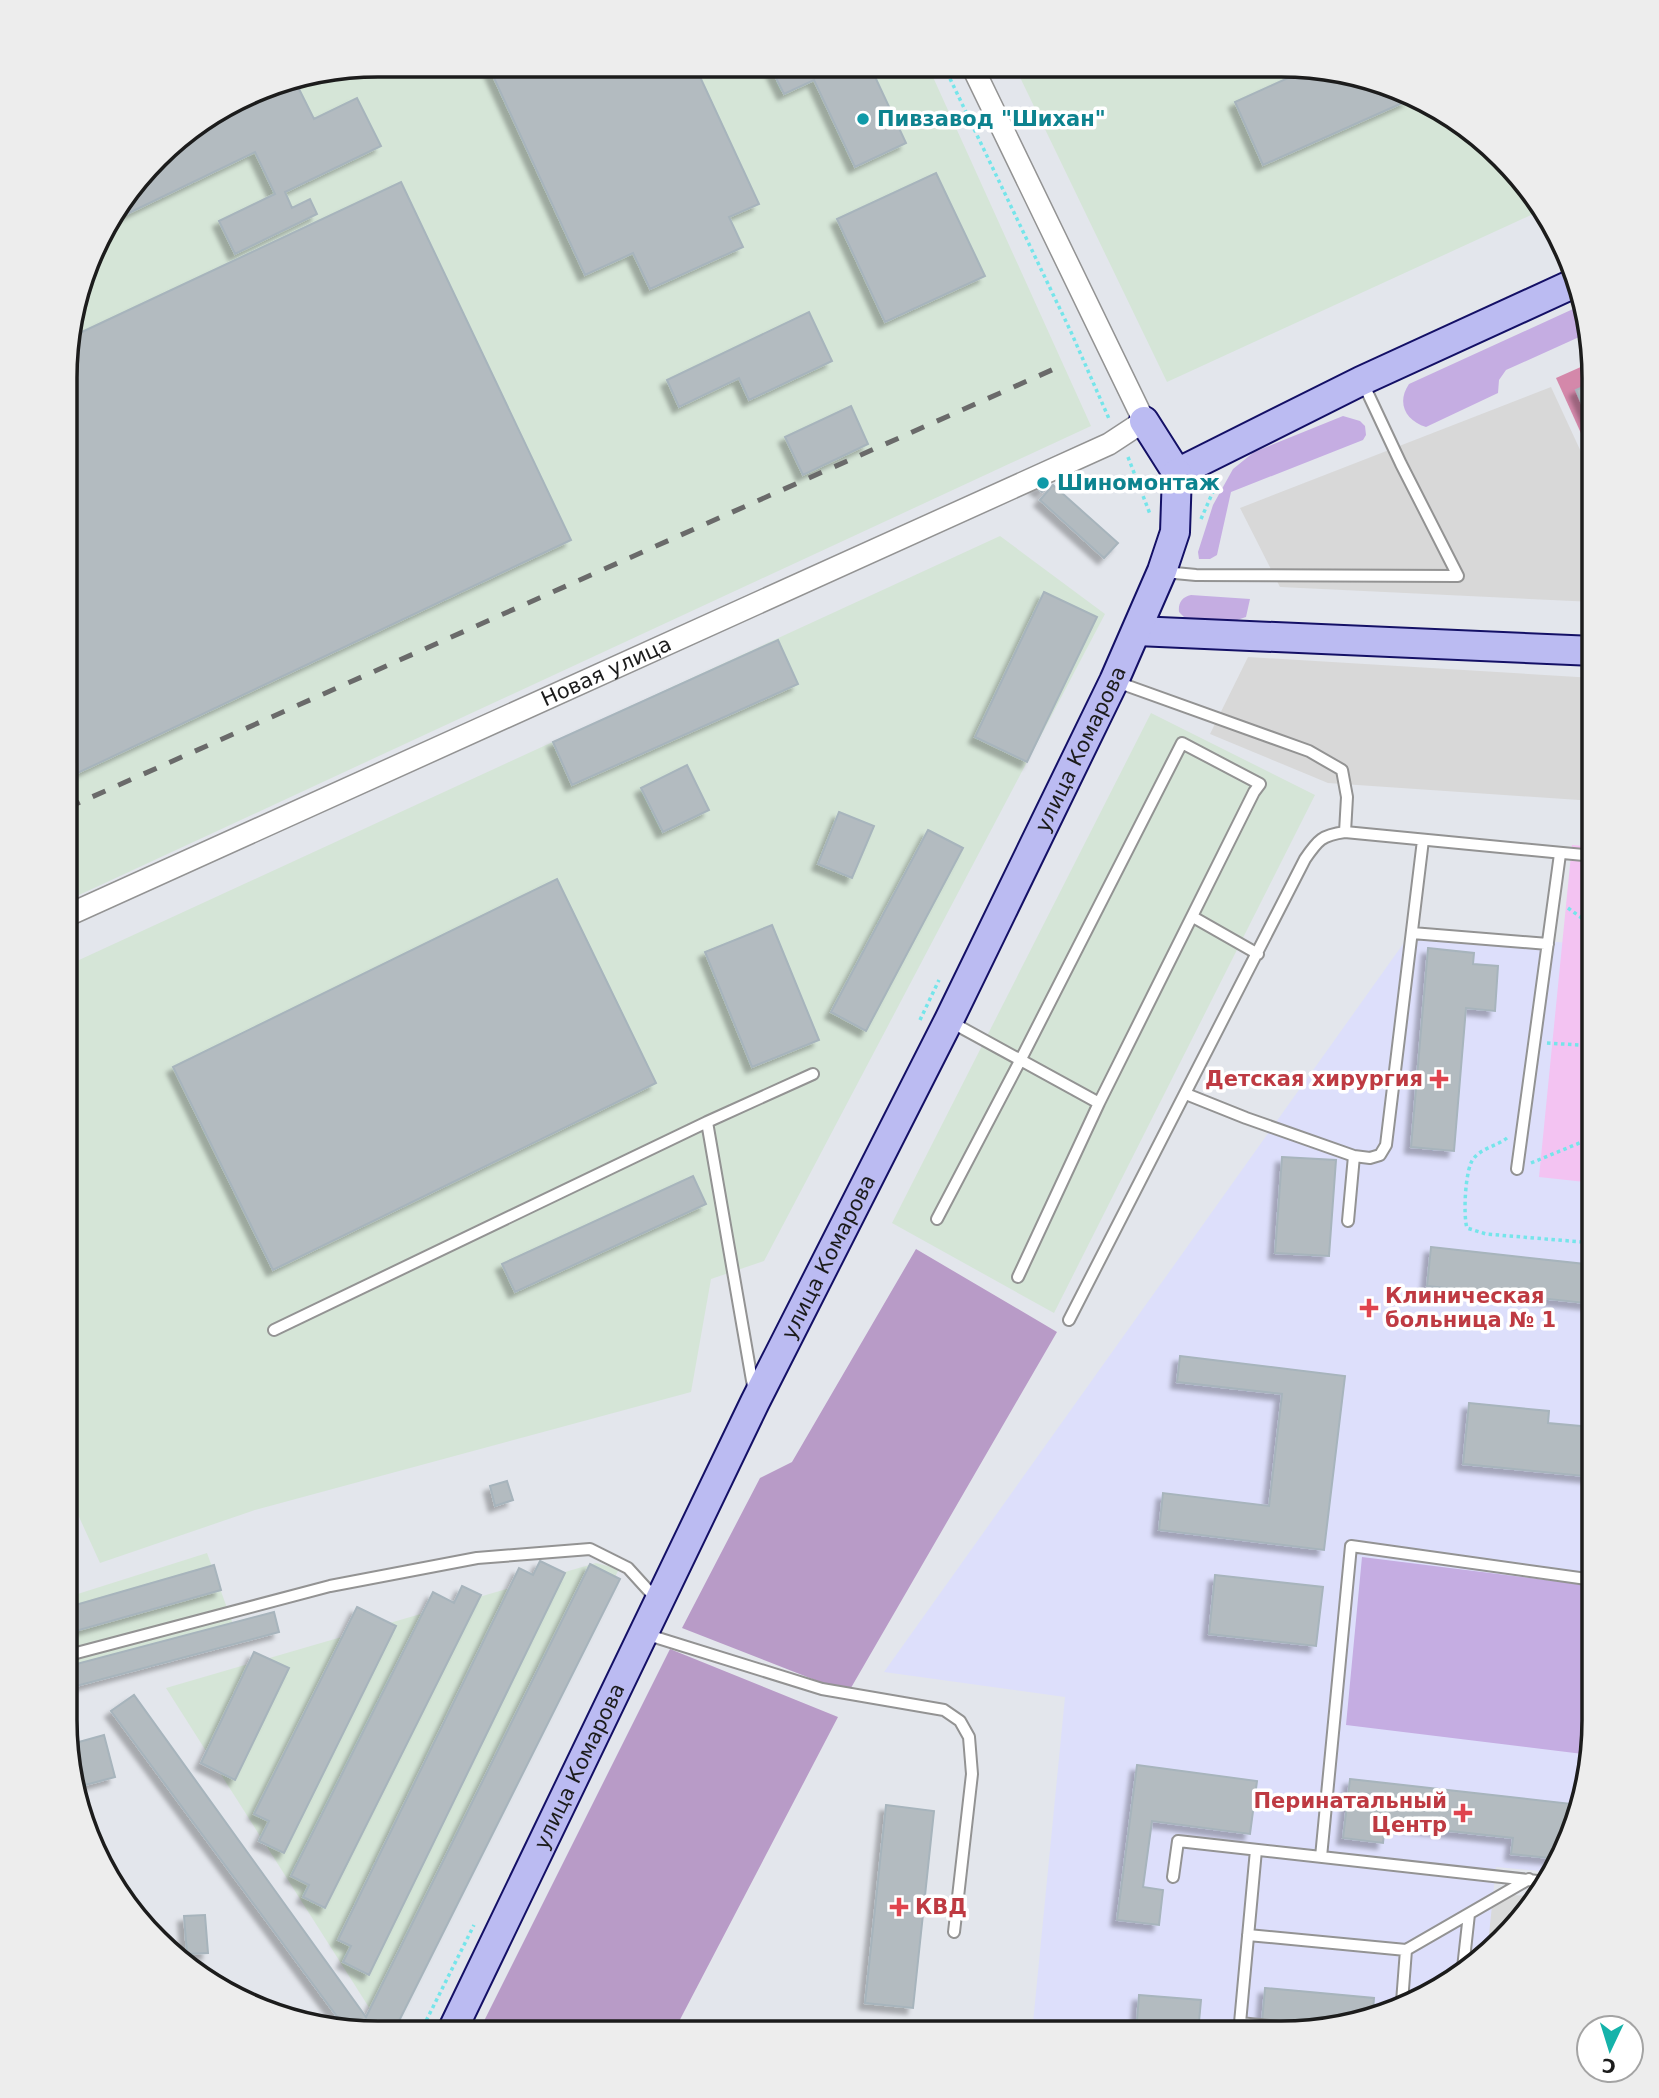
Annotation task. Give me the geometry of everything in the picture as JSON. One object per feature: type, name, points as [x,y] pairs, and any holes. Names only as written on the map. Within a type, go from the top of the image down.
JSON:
[{"type":"street","points":[[977,77],[1144,421],[1177,473],[1361,381],[1568,286]]},
{"type":"street","name":"Новая улица","points":[[77,911],[1109,444],[1144,421]]},
{"type":"street","name":"улица Комарова","points":[[457,2021],[755,1402],[949,1020],[1114,681],[1162,571],[1178,519],[1177,473]]},
{"type":"street","points":[[1137,631],[1582,650]]},
{"type":"lane","points":[[1162,571],[1196,575],[1458,576],[1361,381]]},
{"type":"lane","points":[[1114,681],[1309,751],[1342,770],[1347,797],[1345,832]]},
{"type":"lane","points":[[937,1219],[1182,743],[1260,784],[1099,1103],[1018,1277]]},
{"type":"lane","points":[[1069,1320],[1315,843],[1328,834],[1345,832],[1582,855]]},
{"type":"lane","points":[[1186,1094],[1354,1156],[1370,1158],[1380,1155],[1386,1145],[1423,840]]},
{"type":"lane","points":[[1517,1169],[1560,854]]},
{"type":"lane","points":[[1193,917],[1258,954]]},
{"type":"lane","points":[[1412,933],[1548,944]]},
{"type":"lane","points":[[949,1020],[1099,1103]]},
{"type":"lane","points":[[274,1329],[813,1074]]},
{"type":"lane","points":[[707,1122],[729,1236],[755,1402]]},
{"type":"lane","points":[[1348,1221],[1354,1156]]},
{"type":"lane","points":[[1321,1857],[1351,1546],[1582,1578]]},
{"type":"lane","points":[[77,1653],[330,1586],[477,1558],[590,1549],[628,1568],[660,1603]]},
{"type":"lane","points":[[645,1634],[822,1689],[944,1710],[960,1721],[969,1737],[972,1774],[954,1932]]},
{"type":"lane","points":[[1173,1877],[1178,1841],[1535,1880]]},
{"type":"lane","points":[[1240,2021],[1256,1850]]},
{"type":"lane","points":[[1248,1935],[1406,1950],[1529,1879]]},
{"type":"lane","points":[[1464,1959],[1469,1914]]},
{"type":"lane","points":[[1403,1995],[1406,1950]]},
{"type":"path","points":[[949,77],[1071,332],[1111,424]]},
{"type":"path","points":[[1198,531],[1205,506],[1223,471]]},
{"type":"path","points":[[1554,897],[1582,918]]},
{"type":"path","points":[[1534,1042],[1582,1045]]},
{"type":"path","points":[[1525,1111],[1505,1139],[1471,1160],[1465,1213],[1467,1228],[1486,1234],[1582,1242]]},
{"type":"path","points":[[1517,1169],[1582,1142]]},
{"type":"shaded area","points":[[378,77],[933,77],[1091,426],[77,896],[77,378],[87,300],[108,245],[139,195],[165,165],[195,139],[245,108],[300,87]]},
{"type":"shaded area","points":[[1020,77],[1281,77],[1359,87],[1414,108],[1464,139],[1494,165],[1533,214],[1167,382]]},
{"type":"shaded area","points":[[1574,309],[1579,337],[1506,370],[1499,380],[1498,393],[1426,427],[1408,416],[1405,410],[1403,398],[1409,384]]},
{"type":"shaded area","points":[[1581,367],[1582,435],[1556,378]]},
{"type":"shaded area","points":[[1551,387],[1582,454],[1582,601],[1280,587],[1240,508]]},
{"type":"shaded area","points":[[1343,416],[1360,421],[1365,426],[1366,435],[1363,440],[1231,492],[1217,555],[1210,559],[1199,559],[1198,552],[1213,505],[1233,469],[1254,452]]},
{"type":"shaded area","points":[[1000,536],[1105,614],[764,1261],[711,1279],[691,1392],[255,1510],[100,1563],[77,1512],[77,961]]},
{"type":"shaded area","points":[[1191,595],[1250,599],[1246,617],[1234,621],[1186,619],[1179,612],[1179,606],[1183,599]]},
{"type":"shaded area","points":[[1248,657],[1582,677],[1582,800],[1328,783],[1210,734]]},
{"type":"shaded area","points":[[1151,713],[1315,795],[1054,1313],[892,1223]]},
{"type":"shaded area","points":[[1572,845],[1582,846],[1582,1182],[1539,1177]]},
{"type":"shaded area","name":"Клиническая больница № 1","points":[[1413,930],[1582,944],[1581,1740],[1572,1798],[1559,1835],[1541,1871],[1496,1867],[1489,1938],[1432,1981],[1378,2005],[1340,2015],[1281,2021],[1033,2021],[1065,1697],[884,1672]]},
{"type":"shaded area","points":[[916,1249],[1057,1332],[848,1693],[682,1628],[760,1478],[792,1462]]},
{"type":"shaded area","points":[[207,1553],[238,1638],[77,1679],[77,1594]]},
{"type":"shaded area","points":[[1362,1557],[1582,1584],[1580,1754],[1346,1725]]},
{"type":"shaded area","points":[[596,1563],[619,1569],[394,2021],[365,2020],[370,2009],[166,1688]]},
{"type":"shaded area","points":[[670,1649],[838,1717],[679,2021],[484,2021]]},
{"type":"shaded area","points":[[1473,1892],[1525,1896],[1494,1933],[1469,1955]]},
{"type":"building","points":[[494,77],[700,77],[759,204],[729,217],[743,247],[650,289],[633,253],[585,275]]},
{"type":"building","name":"Пивзавод \"Шихан\"","points":[[776,77],[875,77],[906,143],[855,167],[814,80],[784,94]]},
{"type":"building","points":[[1289,77],[1359,87],[1403,103],[1263,165],[1235,102]]},
{"type":"building","points":[[298,88],[314,119],[357,98],[381,146],[285,192],[292,208],[310,199],[317,214],[235,254],[219,221],[275,194],[255,152],[126,214],[165,165],[195,139],[245,108]]},
{"type":"building","points":[[936,173],[985,276],[885,322],[837,219]]},
{"type":"building","points":[[401,182],[571,540],[77,773],[77,378],[81,332]]},
{"type":"building","points":[[809,312],[832,361],[749,400],[739,378],[679,407],[667,380]]},
{"type":"building","points":[[1582,387],[1582,404],[1576,390]]},
{"type":"building","points":[[851,406],[868,444],[803,475],[785,437]]},
{"type":"building","points":[[1052,480],[1042,492],[1034,486]]},
{"type":"building","points":[[1053,485],[1118,543],[1104,558],[1040,500]]},
{"type":"building","points":[[1044,592],[1097,617],[1027,762],[975,737]]},
{"type":"building","points":[[778,640],[798,684],[572,785],[553,742]]},
{"type":"building","points":[[687,765],[709,810],[663,832],[641,788]]},
{"type":"building","points":[[839,812],[874,826],[852,878],[818,864]]},
{"type":"building","points":[[928,830],[963,848],[866,1031],[831,1012]]},
{"type":"building","points":[[557,879],[656,1083],[273,1270],[173,1067]]},
{"type":"building","points":[[772,925],[819,1040],[752,1067],[705,952]]},
{"type":"building","name":"Детская хирургия","points":[[1428,948],[1474,953],[1473,964],[1498,966],[1495,1011],[1466,1008],[1454,1151],[1411,1147]]},
{"type":"building","points":[[1282,1157],[1336,1160],[1329,1256],[1275,1253]]},
{"type":"building","points":[[693,1176],[706,1204],[515,1292],[502,1264]]},
{"type":"building","points":[[1431,1247],[1582,1264],[1582,1303],[1427,1286]]},
{"type":"building","points":[[1180,1356],[1345,1376],[1324,1550],[1159,1530],[1163,1493],[1269,1506],[1282,1394],[1177,1382]]},
{"type":"building","points":[[1469,1403],[1549,1411],[1548,1423],[1582,1426],[1582,1476],[1463,1464]]},
{"type":"building","points":[[507,1481],[513,1500],[495,1506],[490,1486]]},
{"type":"building","points":[[540,1561],[565,1573],[369,1975],[343,1962],[351,1946],[338,1940],[519,1568],[533,1575]]},
{"type":"building","points":[[590,1564],[620,1579],[399,2021],[338,2018],[111,1711],[134,1695],[366,2017]]},
{"type":"building","points":[[214,1565],[221,1590],[77,1631],[77,1605]]},
{"type":"building","points":[[1215,1575],[1323,1587],[1316,1646],[1209,1634]]},
{"type":"building","points":[[462,1586],[481,1595],[325,1908],[303,1897],[309,1885],[291,1876],[433,1592],[454,1603]]},
{"type":"building","points":[[357,1607],[396,1626],[284,1853],[259,1841],[269,1821],[254,1814]]},
{"type":"building","points":[[274,1612],[279,1632],[77,1686],[77,1664]]},
{"type":"building","points":[[254,1652],[289,1668],[235,1780],[201,1763]]},
{"type":"building","points":[[104,1735],[115,1777],[84,1785],[78,1742]]},
{"type":"building","points":[[1137,1765],[1257,1781],[1250,1834],[1152,1821],[1143,1887],[1163,1890],[1159,1925],[1117,1920]]},
{"type":"building","name":"Перинатальный Центр","points":[[1350,1779],[1570,1804],[1548,1858],[1511,1854],[1513,1838],[1385,1824],[1383,1843],[1343,1838]]},
{"type":"building","name":"КВД","points":[[886,1805],[934,1811],[913,2008],[865,2003]]},
{"type":"building","points":[[205,1915],[208,1953],[187,1952],[184,1916]]},
{"type":"building","points":[[1265,1988],[1374,1998],[1373,2006],[1340,2015],[1262,2021]]},
{"type":"building","points":[[1139,1995],[1201,2000],[1199,2021],[1137,2021]]},
{"type":"railway","points":[[77,804],[1054,369]]},
{"type":"place","name":"Пивзавод \"Шихан\"","points":[[863,119]]},
{"type":"place","name":"Шиномонтаж","points":[[1043,483]]},
{"type":"place","name":"Детская хирургия","points":[[1439,1079]]},
{"type":"place","name":"Клиническая больница № 1","points":[[1369,1308]]},
{"type":"place","name":"Перинатальный Центр","points":[[1463,1813]]},
{"type":"place","name":"КВД","points":[[899,1907]]}]
